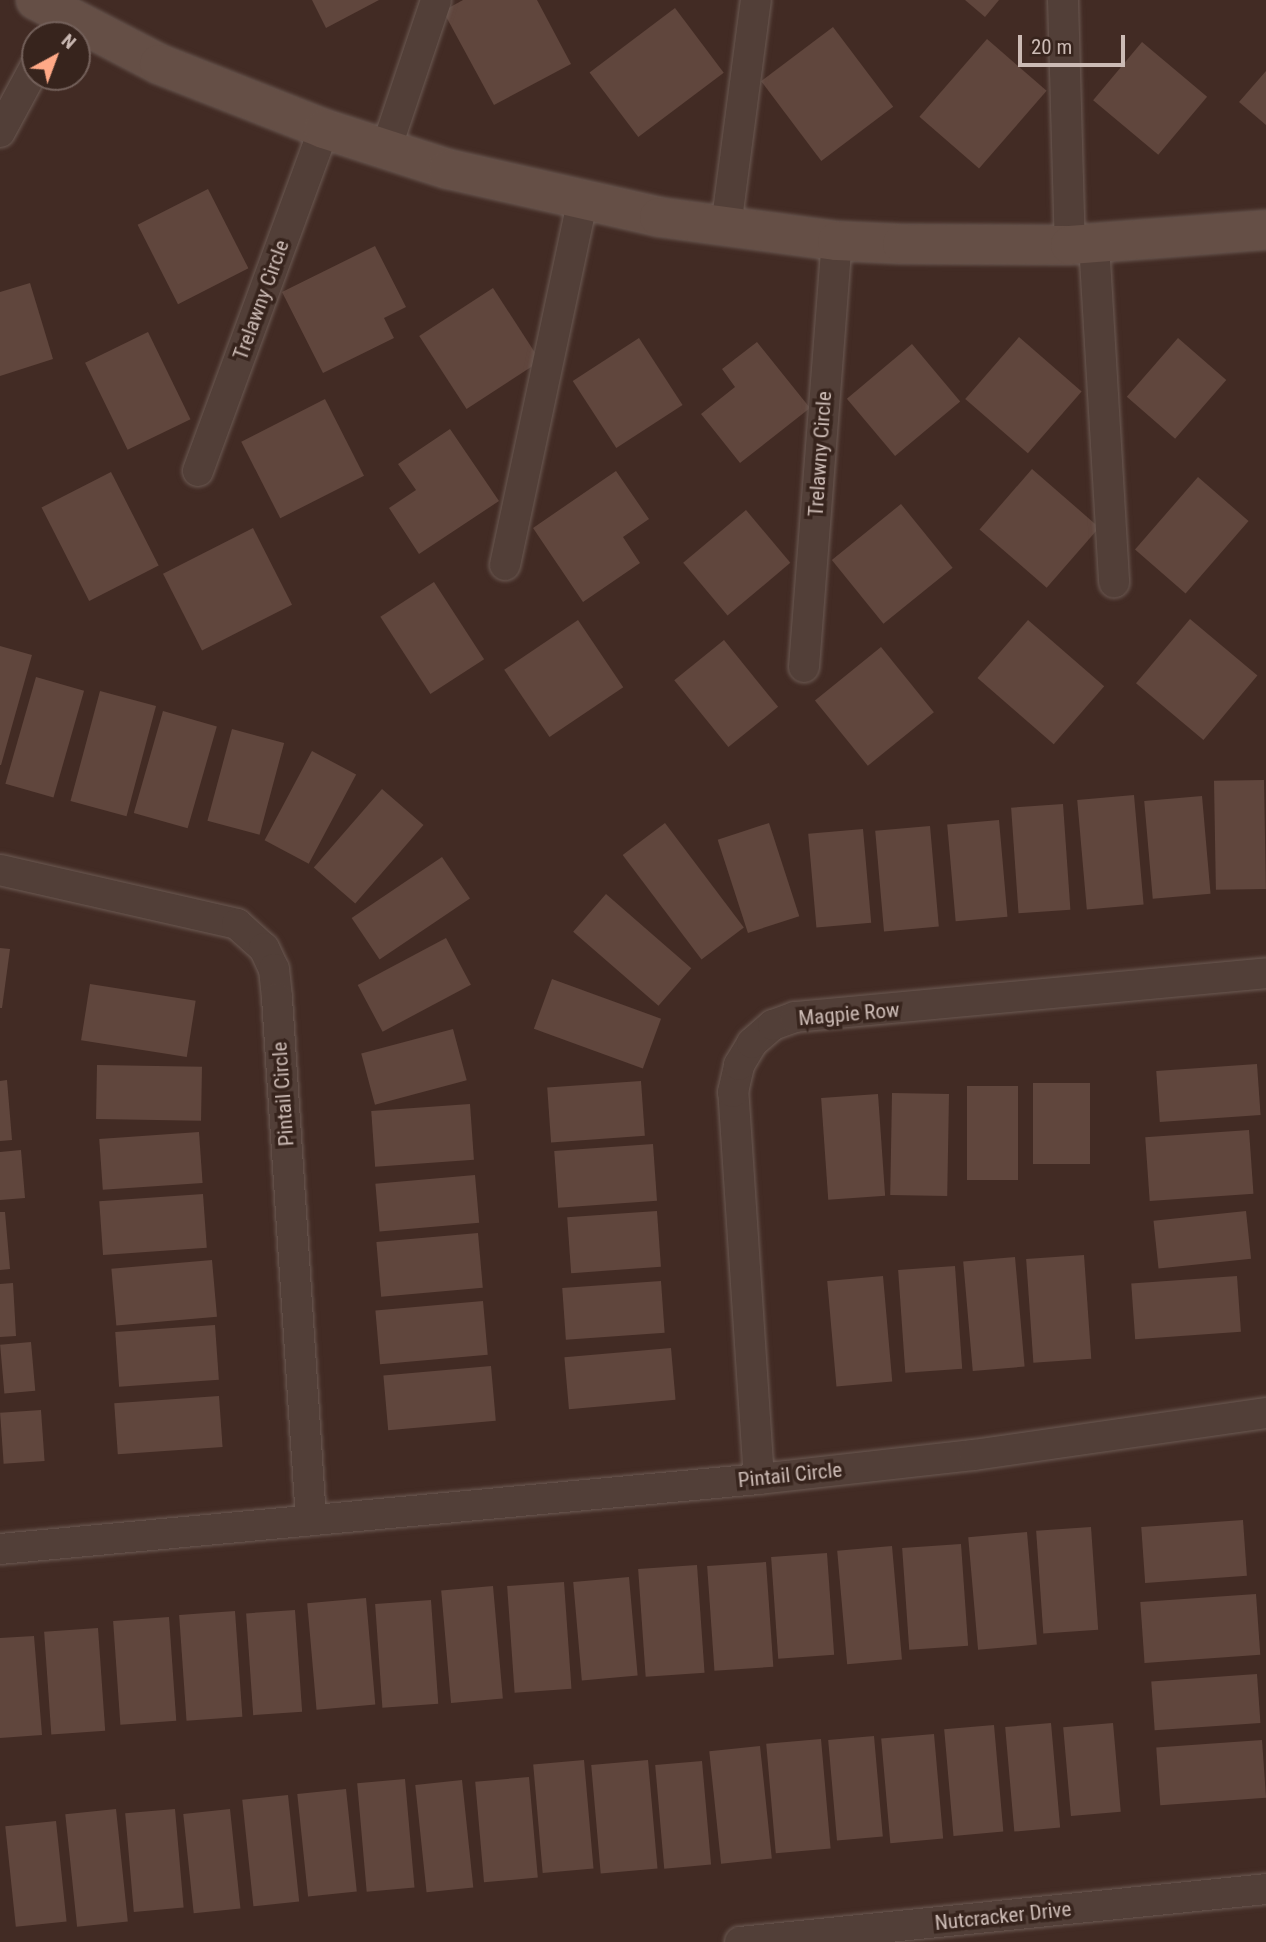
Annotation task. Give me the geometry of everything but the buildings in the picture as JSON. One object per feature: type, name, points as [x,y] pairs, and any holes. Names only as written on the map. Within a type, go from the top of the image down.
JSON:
[{"type":"street","points":[[386,149],[436,0]]},
{"type":"street","points":[[726,227],[755,0]]},
{"type":"street","points":[[1063,0],[1082,244],[1114,582]]},
{"type":"street","points":[[57,13],[202,82],[324,129],[386,149],[582,202],[726,227],[837,241],[1082,244],[1266,230]]},
{"type":"street","points":[[0,132],[22,91]]},
{"type":"street","name":"Trelawny Circle","points":[[198,471],[324,129]]},
{"type":"street","points":[[505,565],[582,202]]},
{"type":"street","name":"Trelawny Circle","points":[[804,667],[837,241]]},
{"type":"street","name":"Pintail Circle","points":[[0,870],[237,924],[264,948],[274,970],[277,998],[311,1521]]},
{"type":"street","name":"Magpie Row","points":[[760,1479],[733,1093],[739,1065],[752,1043],[773,1025],[795,1017],[1266,973]]},
{"type":"street","name":"Pintail Circle","points":[[0,1549],[760,1479],[974,1455],[1266,1413]]},
{"type":"street","name":"Nutcracker Drive","points":[[740,1942],[1266,1889]]}]
